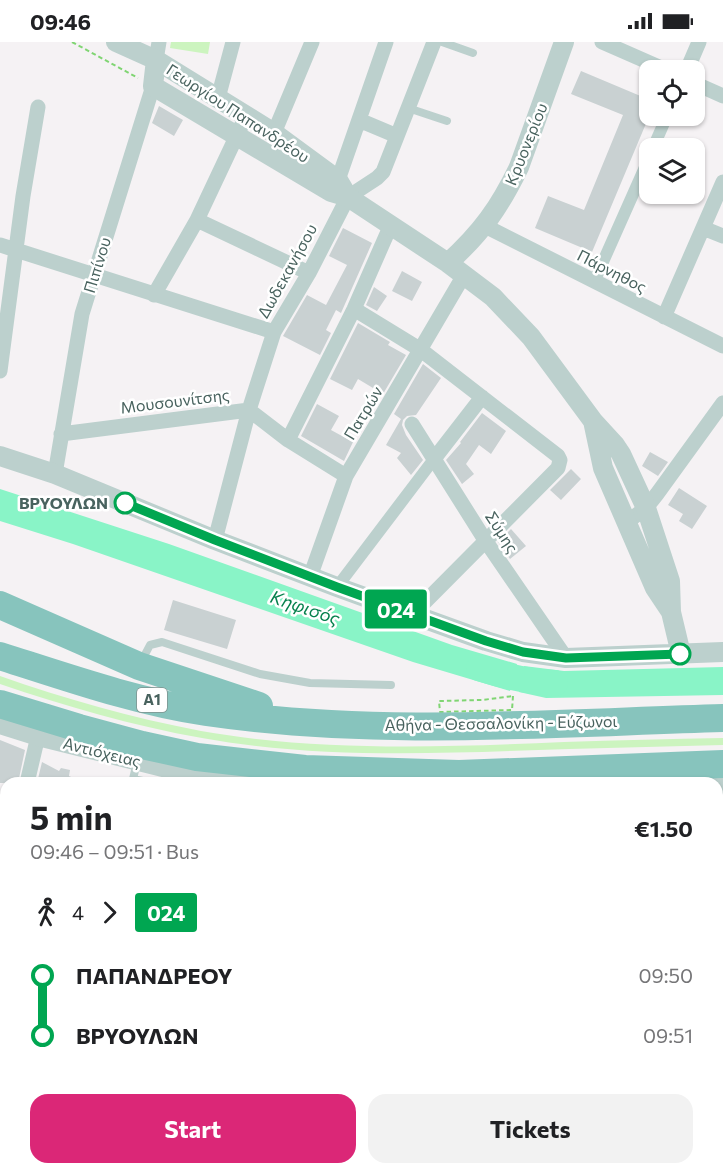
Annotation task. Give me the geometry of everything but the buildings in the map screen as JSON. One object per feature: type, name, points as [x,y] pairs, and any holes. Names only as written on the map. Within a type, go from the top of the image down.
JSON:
[{"type":"highway","points":[[0,605],[140,666],[309,723]]},
{"type":"highway","name":"Αθήνα - Θεσσαλονίκη - Εύζωνοι","points":[[0,656],[164,703],[203,711],[309,723],[457,727],[723,718]]},
{"type":"highway","points":[[0,704],[89,731],[197,757],[305,769],[473,773],[723,764]]},
{"type":"highway","points":[[458,777],[473,773]]},
{"type":"street","name":"Γεωργίου Παπανδρέου","points":[[116,42],[157,51],[218,98],[274,133],[338,180],[348,197]]},
{"type":"street","points":[[218,98],[233,42]]},
{"type":"street","points":[[274,133],[312,42]]},
{"type":"street","points":[[338,180],[386,42]]},
{"type":"street","name":"Δωδεκανήσου","points":[[215,540],[249,410],[274,332],[309,273],[348,197],[383,172],[434,42]]},
{"type":"street","name":"Κρυονερίου","points":[[456,269],[519,167],[564,42]]},
{"type":"street","points":[[602,42],[630,48],[650,60]]},
{"type":"street","points":[[691,60],[699,42]]},
{"type":"street","name":"Πιπίνου","points":[[55,474],[78,331],[93,275],[153,86],[157,51]]},
{"type":"street","name":"Γεωργίου Παπανδρέου","points":[[153,86],[331,192],[348,197],[456,269],[493,297],[531,337],[593,421],[621,454],[646,508],[670,581],[671,612],[681,654]]},
{"type":"street","points":[[705,88],[723,96]]},
{"type":"street","points":[[0,371],[23,196],[38,107]]},
{"type":"street","points":[[154,295],[197,220],[246,116]]},
{"type":"street","points":[[359,120],[397,136]]},
{"type":"street","points":[[594,282],[639,181]]},
{"type":"street","points":[[663,317],[723,182]]},
{"type":"street","points":[[197,220],[309,273]]},
{"type":"street","points":[[288,440],[354,309],[390,226]]},
{"type":"street","name":"Πάρνηθος","points":[[484,226],[723,346]]},
{"type":"street","points":[[703,228],[723,236]]},
{"type":"street","points":[[0,245],[274,332]]},
{"type":"street","name":"Πατρών","points":[[310,577],[346,476],[421,350],[456,269]]},
{"type":"street","points":[[354,309],[421,350],[558,456],[560,460],[558,468],[412,615]]},
{"type":"street","points":[[337,587],[482,397]]},
{"type":"street","points":[[627,522],[646,508],[723,403]]},
{"type":"street","name":"Μουσουνίτσης","points":[[61,434],[249,410],[288,440],[346,476]]},
{"type":"street","name":"Γεωργίου Παπανδρέου","points":[[593,421],[603,468],[655,588],[671,612]]},
{"type":"street","name":"Σύμης","points":[[412,424],[485,540],[566,658]]},
{"type":"street","points":[[0,456],[55,474],[310,577],[412,615],[523,652],[566,658],[723,652]]},
{"type":"street","name":"Αντιόχειας","points":[[0,724],[38,736],[171,769],[232,777]]},
{"type":"street","points":[[28,777],[38,736]]},
{"type":"lane","points":[[442,42],[473,53]]},
{"type":"lane","points":[[408,108],[447,121]]},
{"type":"lane","points":[[140,666],[150,645],[162,642],[260,674],[300,681],[391,685]]},
{"type":"lane","points":[[134,777],[138,761]]},
{"type":"path","points":[[72,42],[153,86]]},
{"type":"shaded area","points":[[171,42],[210,42],[208,54],[170,48]]},
{"type":"shaded area","points":[[0,676],[125,714],[201,731],[246,738],[337,745],[428,746],[723,738],[723,745],[431,753],[293,750],[202,738],[125,721],[74,708],[0,684]]},
{"type":"water","points":[[0,489],[169,544],[452,645],[517,664],[510,691],[413,662],[73,544],[0,521]]},
{"type":"water","points":[[524,666],[564,671],[723,667],[723,695],[546,698],[519,692]]},
{"type":"waterway","name":"Κηφισός","points":[[479,668],[517,678],[555,683]]},
{"type":"bus line","name":"024","points":[[125,503],[337,587],[486,641],[523,652],[566,658],[680,654]]},
{"type":"place","name":"ΒΡΥΟΥΛΩΝ","points":[[125,503]]}]
